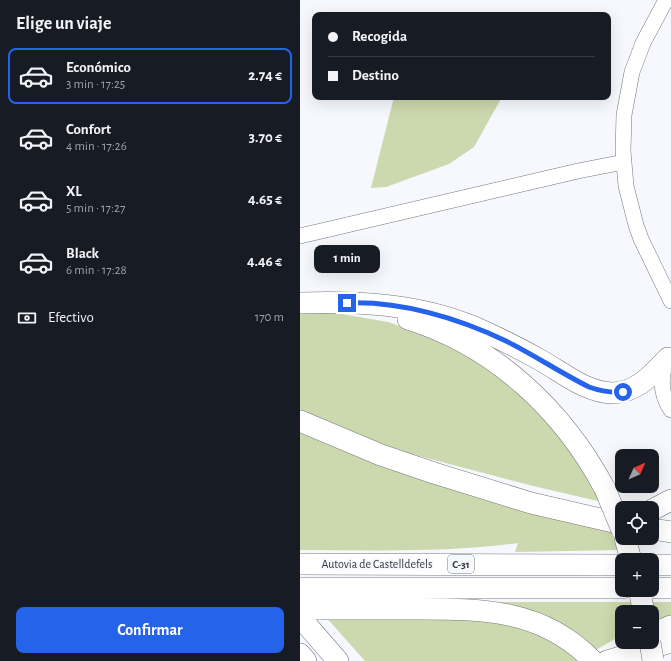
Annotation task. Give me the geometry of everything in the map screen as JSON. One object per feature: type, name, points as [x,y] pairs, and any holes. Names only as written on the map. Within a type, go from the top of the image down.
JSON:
[{"type":"highway","points":[[300,303],[360,303],[402,308],[433,314],[472,326],[506,342],[582,384],[601,392],[618,392],[634,388],[649,378],[669,355]]},
{"type":"highway","points":[[335,303],[367,308],[411,320],[454,338],[475,349],[494,362],[530,390],[549,408],[574,438],[605,489],[615,513]]},
{"type":"highway","points":[[300,421],[381,455],[434,473],[530,503],[615,522]]},
{"type":"highway","points":[[434,473],[535,494],[615,513]]},
{"type":"highway","points":[[659,506],[671,500]]},
{"type":"highway","points":[[659,530],[671,532]]},
{"type":"highway","name":"Autovia de Castelldefels","points":[[300,564],[615,565]]},
{"type":"highway","points":[[659,565],[671,565]]},
{"type":"highway","name":"Autovia de Castelldefels","points":[[300,588],[615,588]]},
{"type":"highway","points":[[659,588],[671,588]]},
{"type":"highway","points":[[301,616],[463,609],[485,611],[517,616],[538,624],[571,642],[594,661],[619,649]]},
{"type":"highway","points":[[301,616],[338,661]]},
{"type":"highway","points":[[659,631],[671,626]]},
{"type":"highway","points":[[607,661],[671,642]]},
{"type":"highway","points":[[300,654],[306,661]]},
{"type":"street","points":[[666,0],[643,43],[632,72],[628,88],[623,131],[626,186],[641,239],[671,301]]},
{"type":"street","points":[[300,236],[578,171],[624,162]]},
{"type":"street","points":[[669,355],[662,377],[662,390],[666,403],[671,410]]},
{"type":"green space","points":[[393,100],[500,100],[474,147],[449,164],[386,187],[371,188]]},
{"type":"green space","points":[[300,311],[342,314],[388,322],[418,332],[438,341],[485,366],[525,397],[571,448],[602,502],[533,486],[385,447],[300,414]]},
{"type":"green space","points":[[300,429],[612,528],[615,537],[615,545],[617,545],[619,550],[515,552],[518,543],[437,550],[300,550]]},
{"type":"green space","points":[[501,602],[671,602],[671,616],[659,620],[659,605],[615,605],[615,639],[594,651],[501,606]]},
{"type":"green space","points":[[324,615],[462,617],[532,629],[580,659],[577,661],[365,661]]},
{"type":"route","points":[[347,303],[382,305],[439,315],[472,326],[506,342],[589,387],[601,392],[623,392]]}]
